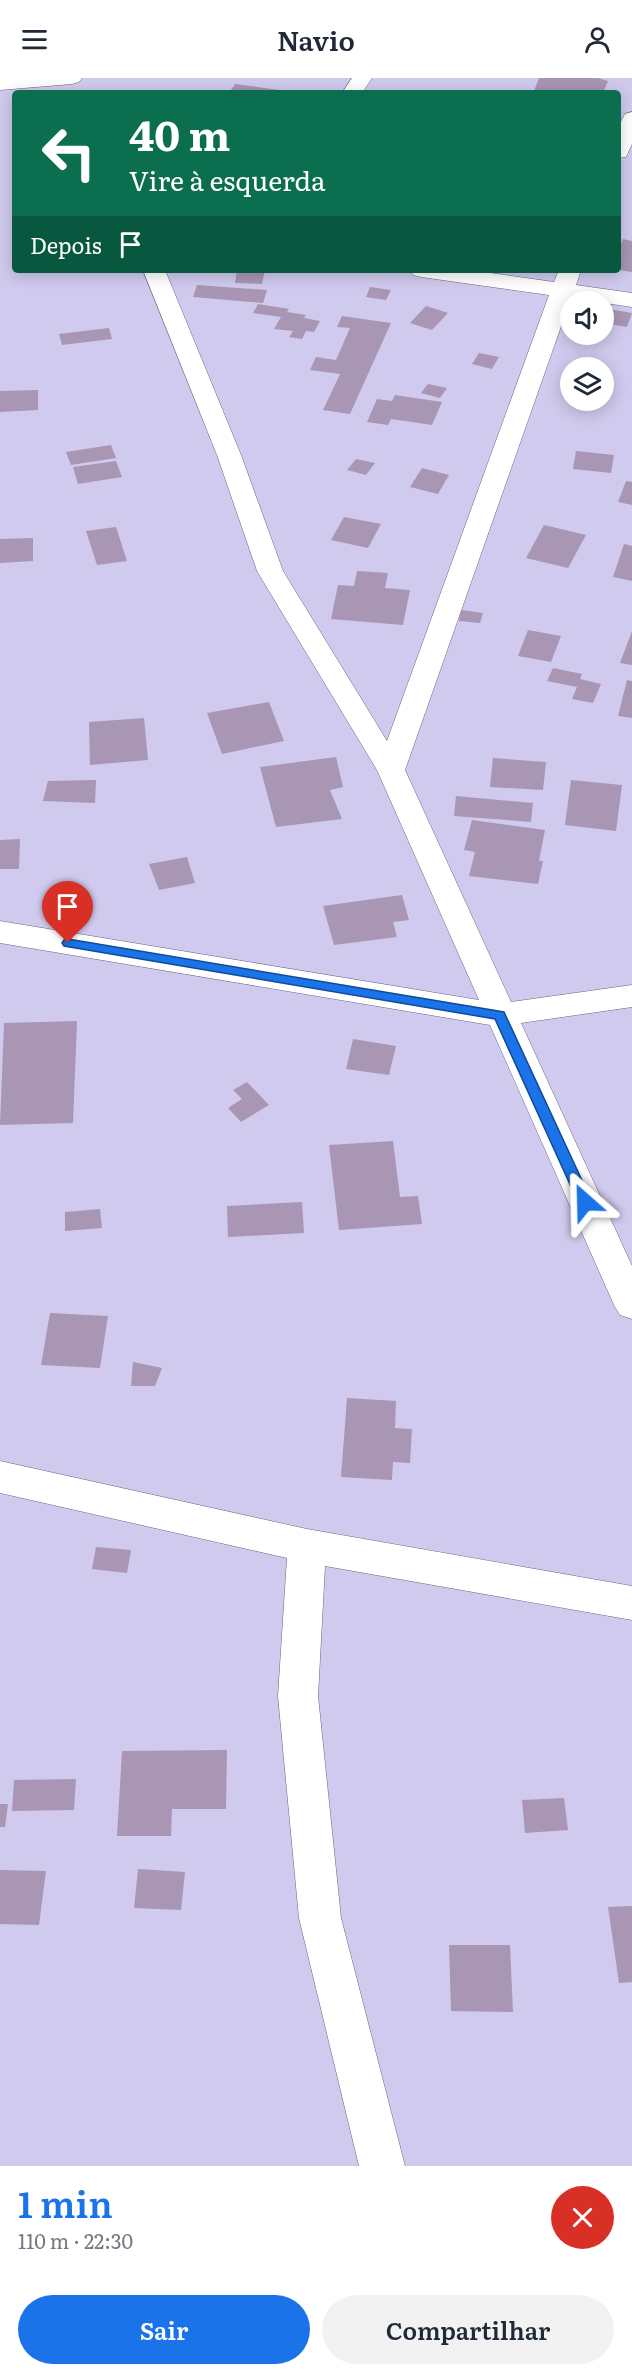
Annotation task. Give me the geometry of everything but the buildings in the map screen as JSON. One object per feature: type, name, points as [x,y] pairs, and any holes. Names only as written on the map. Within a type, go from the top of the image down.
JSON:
[{"type":"street","points":[[0,84],[74,78]]},
{"type":"street","points":[[621,145],[632,118]]},
{"type":"street","points":[[155,273],[229,455],[270,571],[391,770],[632,1305]]},
{"type":"street","points":[[461,273],[566,281],[632,300]]},
{"type":"street","points":[[391,770],[566,281]]},
{"type":"street","points":[[0,932],[500,1015],[632,996]]},
{"type":"street","points":[[0,1477],[307,1546],[632,1603]]},
{"type":"street","points":[[307,1546],[298,1695],[320,1918],[382,2166]]},
{"type":"route","points":[[68,943],[500,1015],[585,1202]]}]
